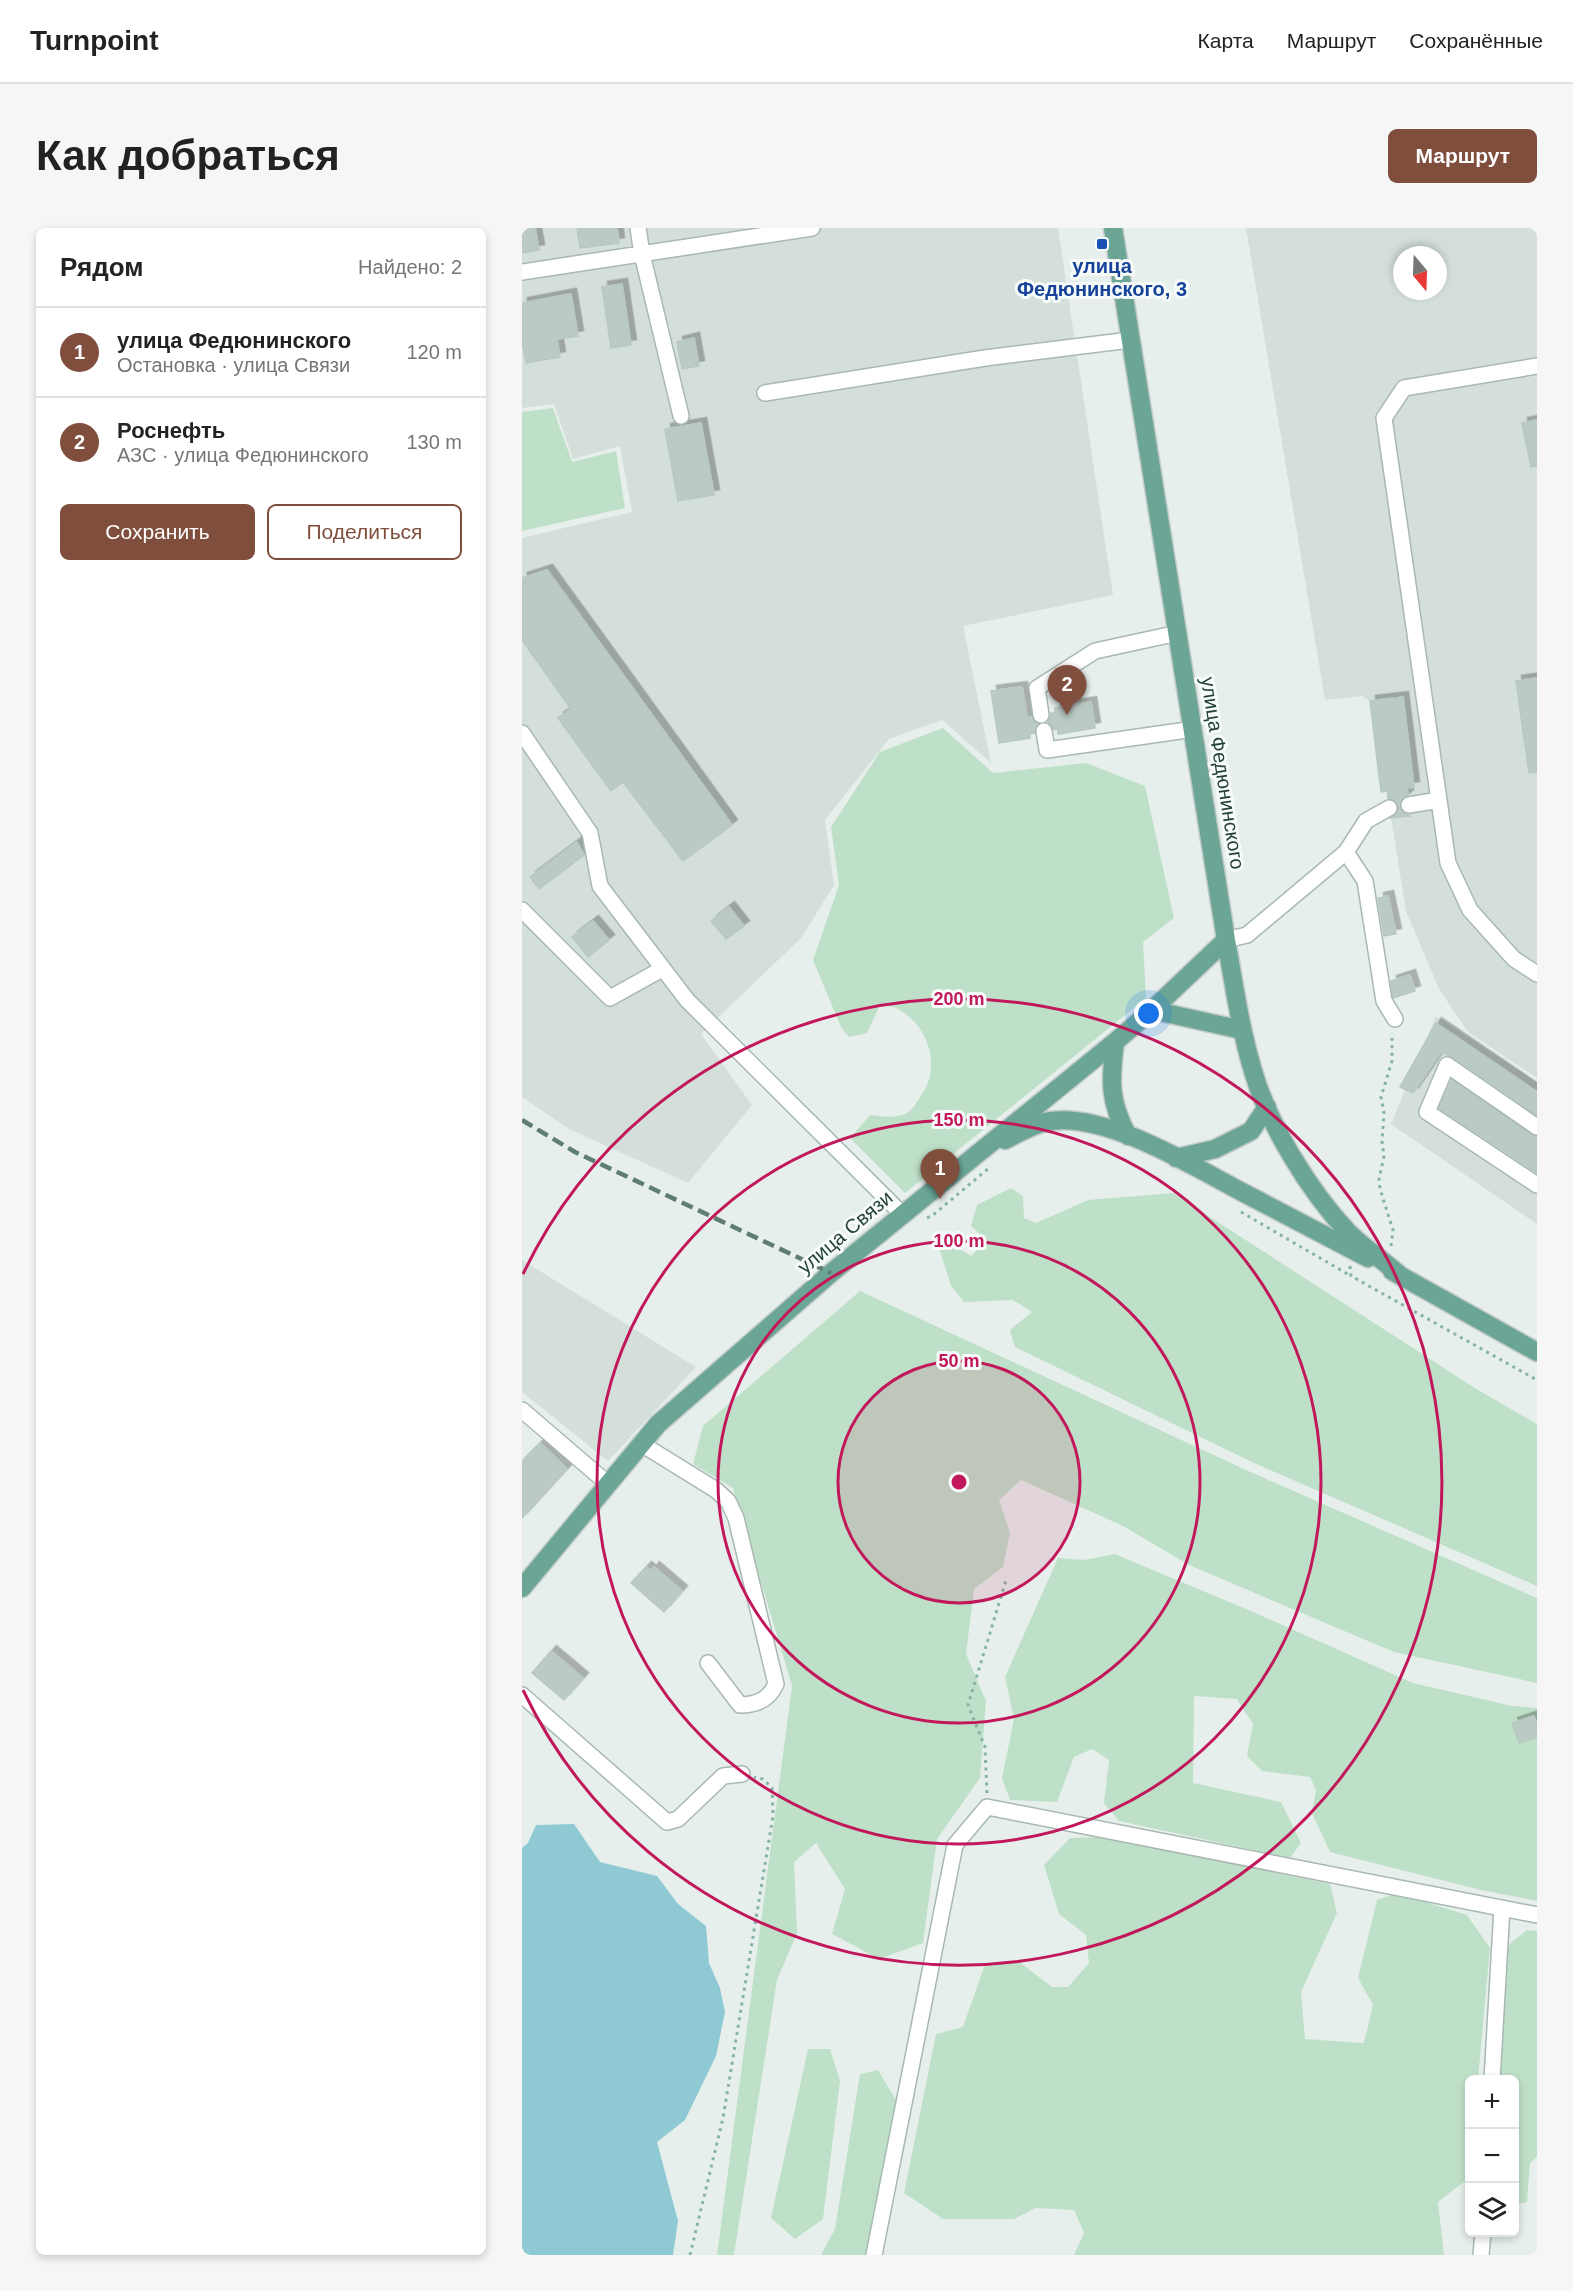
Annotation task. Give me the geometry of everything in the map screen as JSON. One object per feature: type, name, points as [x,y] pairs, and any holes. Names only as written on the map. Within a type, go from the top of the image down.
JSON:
[{"type":"main road","name":"улица Федюнинского","points":[[1113,228],[1226,940],[1242,1030],[1253,1072],[1267,1107],[1289,1150],[1321,1199],[1349,1233],[1401,1276]]},
{"type":"main road","name":"улица Связи","points":[[522,1588],[658,1424],[721,1367],[902,1214],[1152,1010],[1226,940]]},
{"type":"main road","points":[[1152,1010],[1242,1030]]},
{"type":"main road","points":[[1114,1042],[1111,1071],[1112,1096],[1117,1116],[1128,1136]]},
{"type":"main road","points":[[1176,1158],[1215,1149],[1251,1131],[1267,1107]]},
{"type":"main road","name":"улица Федюнинского","points":[[971,1157],[1024,1130],[1051,1121],[1082,1122],[1104,1126],[1176,1158],[1347,1247],[1537,1352]]},
{"type":"street","points":[[638,228],[642,254],[681,417]]},
{"type":"street","points":[[522,272],[812,228]]},
{"type":"street","points":[[765,393],[985,358],[1130,340]]},
{"type":"street","points":[[1537,366],[1404,388],[1384,418],[1448,863],[1470,910],[1514,959],[1537,974]]},
{"type":"street","points":[[1041,715],[1037,688],[1095,651],[1178,633]]},
{"type":"street","points":[[1044,731],[1047,750],[1194,729]]},
{"type":"street","points":[[522,733],[590,833],[600,886],[662,969],[687,1000],[902,1214]]},
{"type":"street","points":[[1409,805],[1439,800]]},
{"type":"street","points":[[1226,940],[1247,935],[1346,852],[1366,821],[1389,808]]},
{"type":"street","points":[[1346,852],[1365,881],[1384,1001],[1395,1019]]},
{"type":"street","points":[[522,910],[609,998],[662,969]]},
{"type":"street","points":[[1537,1127],[1448,1065],[1427,1112],[1537,1185]]},
{"type":"street","points":[[522,1410],[607,1484]]},
{"type":"street","points":[[640,1443],[716,1490],[728,1501],[736,1518],[776,1684],[772,1695],[753,1705],[740,1705],[708,1663]]},
{"type":"street","points":[[522,1695],[667,1822],[678,1820],[723,1776],[742,1774]]},
{"type":"street","points":[[874,2255],[955,1845],[987,1807],[1537,1915]]},
{"type":"street","points":[[1492,2075],[1502,1908]]},
{"type":"street","points":[[1481,2255],[1483,2237]]},
{"type":"path","points":[[1384,1262],[1391,1245],[1393,1230],[1380,1190],[1379,1179],[1384,1156],[1382,1141],[1384,1113],[1381,1097],[1392,1061],[1391,1042],[1395,1019]]},
{"type":"path","points":[[986,1171],[993,1165]]},
{"type":"path","points":[[1233,1208],[1537,1380]]},
{"type":"path","points":[[1347,1247],[1351,1276]]},
{"type":"path","points":[[987,1807],[985,1747],[968,1705],[1007,1577]]},
{"type":"path","points":[[690,2255],[723,2118],[773,1816],[771,1788],[763,1779],[742,1774]]},
{"type":"shaded area","points":[[522,228],[1058,228],[1113,595],[963,626],[991,763],[942,720],[889,739],[825,820],[834,885],[801,938],[701,1034],[752,1105],[688,1183],[569,1129],[522,1097],[522,538],[632,512],[620,446],[573,459],[554,404],[522,408]]},
{"type":"shaded area","points":[[1246,228],[1537,228],[1537,1078],[1468,1032],[1439,989],[1406,911],[1387,792],[1381,792],[1370,701],[1362,696],[1325,700]]},
{"type":"shaded area","points":[[1436,1016],[1537,1082],[1537,1224],[1391,1124]]},
{"type":"shaded area","points":[[522,1260],[696,1367],[608,1461],[522,1392]]},
{"type":"green space","points":[[553,408],[572,462],[616,451],[625,508],[522,531],[522,412]]},
{"type":"green space","points":[[943,728],[993,773],[1086,763],[1145,786],[1174,918],[1143,942],[1146,998],[905,1193],[850,1138],[870,1115],[899,1116],[912,1109],[928,1083],[931,1071],[929,1047],[909,1016],[896,1008],[880,1005],[867,1033],[849,1037],[841,1027],[813,960],[839,885],[831,827],[880,752]]},
{"type":"green space","points":[[1011,1188],[1023,1196],[1024,1218],[1036,1223],[1088,1200],[1173,1193],[1478,1390],[1537,1424],[1537,1586],[1254,1463],[1015,1347],[1010,1330],[1032,1312],[1013,1300],[964,1302],[951,1286],[939,1248],[950,1243],[971,1256],[987,1240],[971,1226],[977,1205]]},
{"type":"green space","points":[[860,1291],[1246,1470],[1537,1598],[1537,1683],[1394,1652],[1189,1565],[1123,1526],[1021,1480],[999,1500],[1010,1533],[1003,1567],[974,1589],[966,1654],[986,1701],[980,1778],[937,1839],[923,1943],[879,1959],[832,1934],[845,1889],[816,1843],[794,1862],[797,1933],[777,1980],[734,2255],[717,2255],[792,1686],[733,1488],[693,1464],[703,1426]]},
{"type":"green space","points":[[1115,1554],[1413,1683],[1512,1706],[1537,1708],[1537,1901],[1481,1890],[1330,1852],[1312,1813],[1316,1790],[1310,1777],[1262,1771],[1247,1756],[1253,1724],[1237,1699],[1194,1696],[1193,1783],[1281,1802],[1301,1843],[1290,1858],[1119,1821],[1104,1803],[1109,1760],[1092,1749],[1074,1757],[1057,1802],[1010,1800],[1002,1778],[1014,1719],[1005,1677],[1058,1558],[1084,1560]]},
{"type":"green space","points":[[1103,1837],[1330,1884],[1337,1913],[1301,1992],[1305,2039],[1364,2043],[1373,2005],[1358,1978],[1377,1900],[1397,1893],[1467,1915],[1490,1948],[1478,2075],[1465,2075],[1465,2181],[1438,2202],[1444,2255],[1074,2255],[1084,2233],[1074,2210],[1035,2208],[1014,2219],[943,2219],[904,2193],[936,2034],[963,2027],[984,1967],[1018,1961],[1052,1987],[1068,1987],[1089,1963],[1086,1935],[1059,1914],[1044,1865],[1070,1838]]},
{"type":"green space","points":[[1527,1930],[1537,1931],[1537,2157],[1530,2163],[1527,2202],[1519,2203],[1519,2075],[1495,2075],[1501,1951]]},
{"type":"green space","points":[[808,2049],[830,2049],[840,2081],[823,2219],[795,2239],[771,2218]]},
{"type":"green space","points":[[878,2070],[900,2107],[866,2255],[821,2255],[835,2229],[860,2074]]},
{"type":"water","points":[[574,1824],[600,1862],[657,1876],[678,1904],[706,1926],[709,1963],[720,1988],[725,2012],[716,2056],[685,2120],[657,2142],[678,2221],[673,2255],[522,2255],[522,1848],[528,1843],[536,1825]]},
{"type":"building","points":[[522,228],[535,228],[539,250],[522,253]]},
{"type":"building","points":[[577,228],[617,228],[619,243],[580,248]]},
{"type":"building","points":[[622,284],[631,345],[611,348],[602,287]]},
{"type":"building","points":[[571,294],[578,336],[557,339],[560,357],[526,363],[522,342],[522,303]]},
{"type":"building","points":[[694,338],[699,366],[682,369],[677,342]]},
{"type":"building","points":[[1537,420],[1537,466],[1531,467],[1522,423]]},
{"type":"building","points":[[701,423],[714,495],[678,501],[665,429]]},
{"type":"building","points":[[547,570],[732,825],[683,861],[623,782],[611,791],[558,718],[571,709],[522,640],[522,578]]},
{"type":"building","points":[[1537,678],[1537,772],[1529,773],[1516,681]]},
{"type":"building","points":[[1022,687],[1027,717],[1031,717],[1037,724],[1034,733],[1030,734],[1030,738],[999,743],[991,691]]},
{"type":"building","points":[[1403,697],[1414,787],[1407,788],[1408,795],[1400,802],[1401,811],[1410,816],[1391,818],[1399,808],[1394,800],[1388,798],[1387,791],[1381,792],[1370,701]]},
{"type":"building","points":[[1091,702],[1095,728],[1058,734],[1058,729],[1054,730],[1048,722],[1051,713],[1055,713],[1055,708]]},
{"type":"building","points":[[577,842],[584,855],[539,889],[530,877]]},
{"type":"building","points":[[1388,896],[1396,934],[1384,936],[1378,898]]},
{"type":"building","points":[[729,907],[744,926],[726,939],[711,921]]},
{"type":"building","points":[[593,921],[609,940],[588,957],[572,937]]},
{"type":"building","points":[[1410,975],[1415,991],[1393,998],[1391,981]]},
{"type":"building","points":[[1436,1023],[1537,1092],[1537,1115],[1453,1057],[1441,1052],[1413,1093],[1400,1087]]},
{"type":"building","points":[[1452,1080],[1537,1137],[1537,1173],[1439,1108]]},
{"type":"building","points":[[540,1443],[567,1469],[522,1518],[522,1461]]},
{"type":"building","points":[[646,1567],[651,1571],[654,1567],[682,1591],[664,1612],[631,1583]]},
{"type":"building","points":[[551,1651],[583,1678],[564,1700],[532,1673]]},
{"type":"building","points":[[1534,1716],[1537,1737],[1519,1743],[1512,1723]]},
{"type":"railway","points":[[522,1120],[575,1152],[831,1273]]},
{"type":"place","name":"улица Федюнинского, 3","points":[[1102,244]]},
{"type":"place","name":"Роснефть","points":[[1067,715]]},
{"type":"place","name":"улица Федюнинского","points":[[940,1199]]}]
